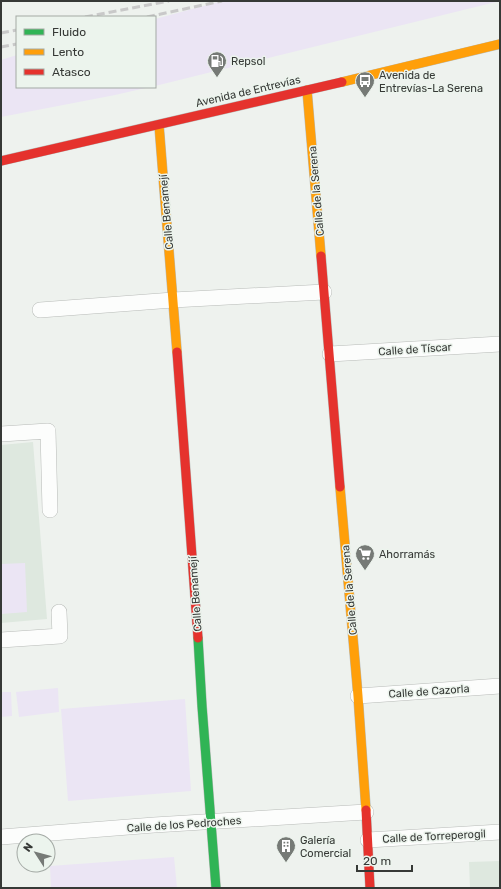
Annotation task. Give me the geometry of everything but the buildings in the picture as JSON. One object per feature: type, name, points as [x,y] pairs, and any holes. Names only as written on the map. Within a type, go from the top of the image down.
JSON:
[{"type":"street","name":"Avenida de Entrevías","points":[[1,161],[500,44]]},
{"type":"street","name":"Calle de la Serena","points":[[307,90],[358,696],[370,888]]},
{"type":"street","name":"Calle Benamejí","points":[[159,125],[216,888]]},
{"type":"street","points":[[40,310],[173,300],[324,292]]},
{"type":"street","name":"Calle de Tíscar","points":[[330,354],[500,344]]},
{"type":"street","points":[[1,434],[48,431],[50,510]]},
{"type":"street","points":[[1,640],[60,636],[59,612]]},
{"type":"street","name":"Calle de Cazorla","points":[[358,696],[500,686]]},
{"type":"street","name":"Calle de los Pedroches","points":[[1,837],[366,812]]},
{"type":"street","name":"Calle de Torreperogil","points":[[368,840],[500,832]]},
{"type":"shaded area","points":[[222,1],[500,1],[156,86],[156,19]]},
{"type":"shaded area","points":[[16,55],[16,88],[146,88],[1,117],[1,60]]},
{"type":"shaded area","points":[[33,442],[47,619],[1,623],[1,445]]},
{"type":"shaded area","points":[[25,563],[27,612],[1,614],[1,564]]},
{"type":"shaded area","points":[[58,688],[59,712],[19,717],[16,692]]},
{"type":"shaded area","points":[[1,692],[11,692],[12,716],[1,717]]},
{"type":"shaded area","points":[[185,699],[191,791],[68,801],[61,709]]},
{"type":"shaded area","points":[[174,857],[177,888],[51,888],[50,873],[56,873],[56,866]]},
{"type":"shaded area","points":[[500,861],[500,888],[470,888],[469,862]]},
{"type":"railway","points":[[90,16],[169,1]]},
{"type":"railway","points":[[152,16],[222,1]]},
{"type":"railway","points":[[1,33],[16,30]]},
{"type":"railway","points":[[1,47],[16,44]]},
{"type":"traffic: fast","points":[[198,638],[216,888]]},
{"type":"traffic: slow","points":[[342,82],[500,44]]},
{"type":"traffic: slow","points":[[307,90],[321,256]]},
{"type":"traffic: slow","points":[[159,125],[177,352]]},
{"type":"traffic: slow","points":[[340,487],[366,810]]},
{"type":"traffic: jam","points":[[1,161],[342,82]]},
{"type":"traffic: jam","points":[[321,256],[340,487]]},
{"type":"traffic: jam","points":[[177,352],[198,638]]},
{"type":"traffic: jam","points":[[366,810],[370,888]]},
{"type":"place","name":"Repsol","points":[[217,78]]},
{"type":"place","name":"Avenida de Entrevías-La Serena","points":[[365,98]]},
{"type":"place","name":"Ahorramás","points":[[365,571]]},
{"type":"place","name":"Galería Comercial","points":[[286,863]]}]
